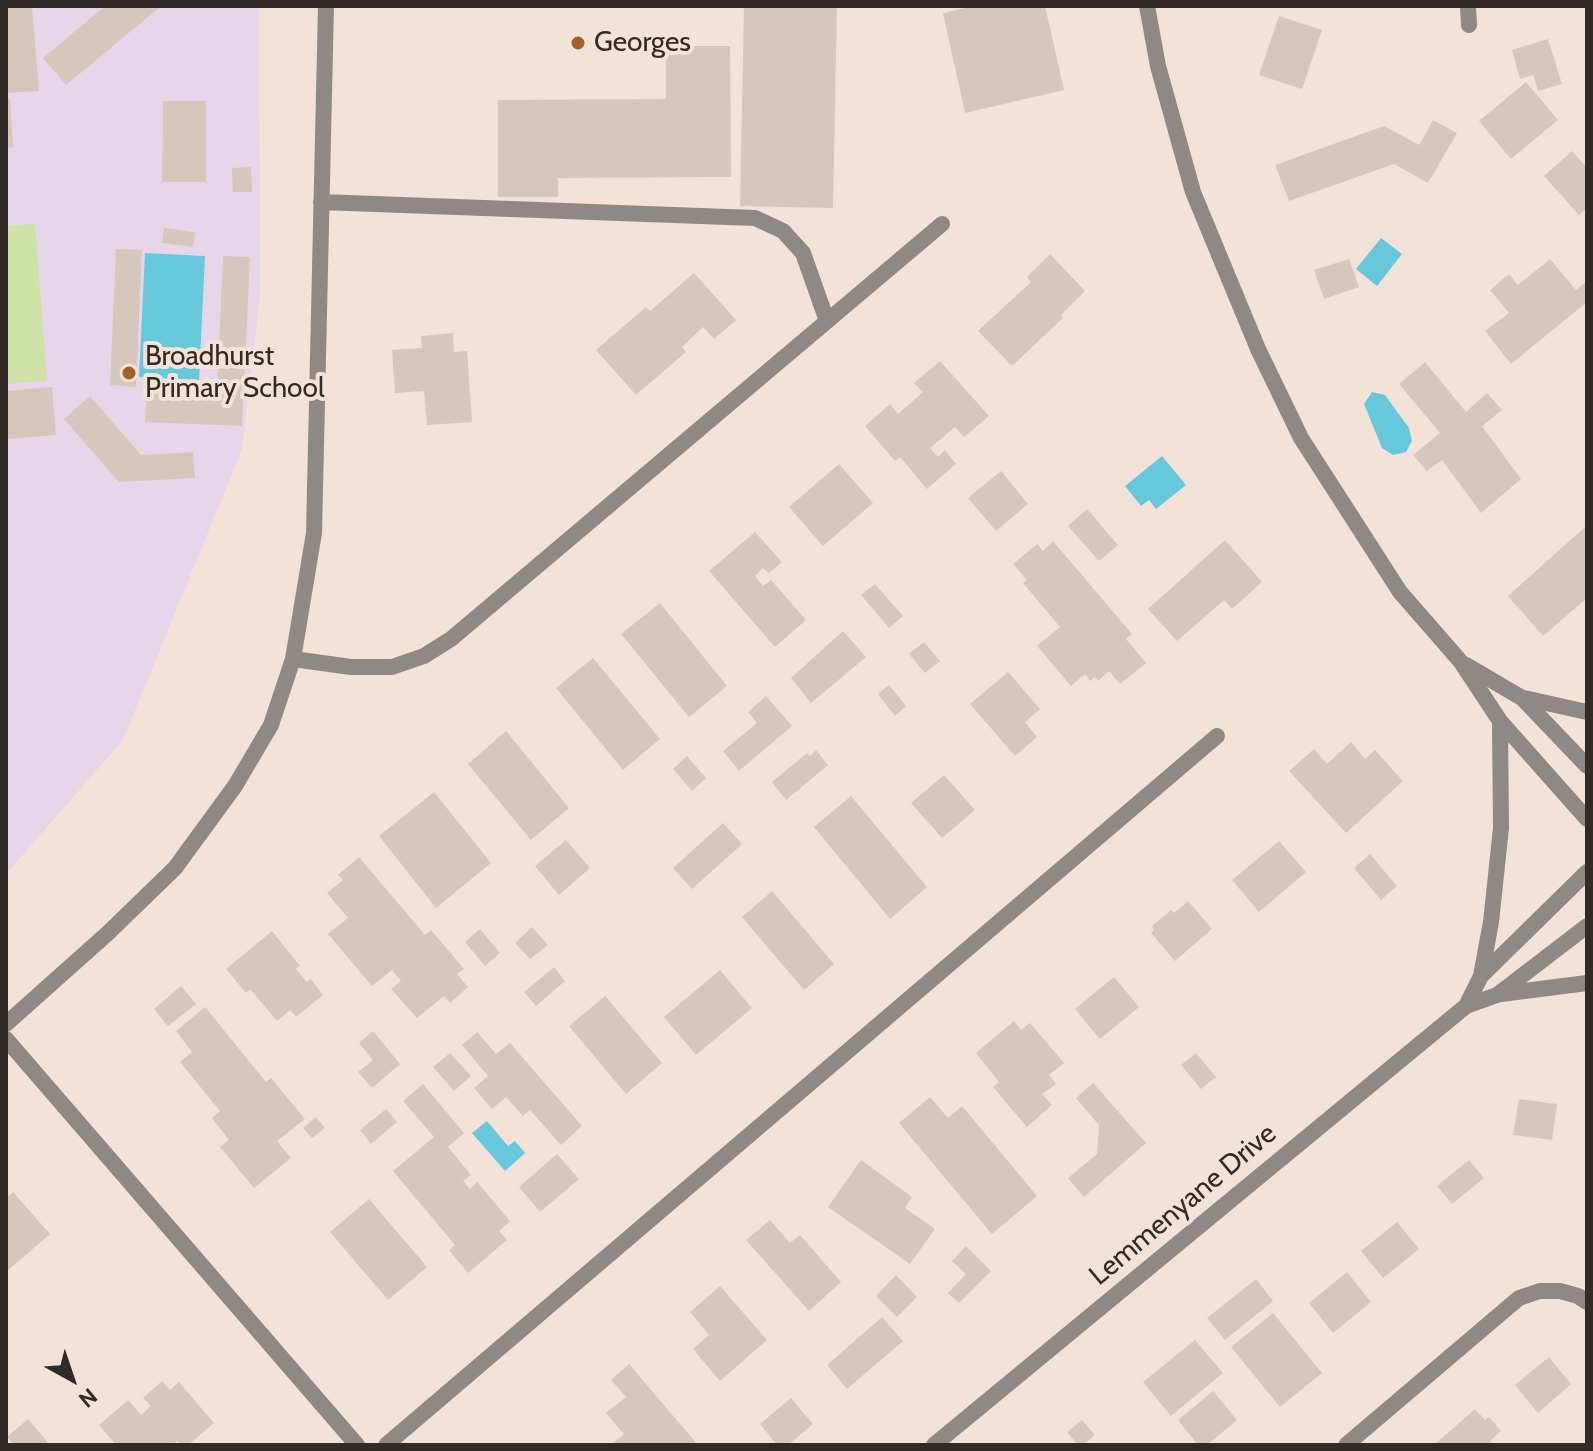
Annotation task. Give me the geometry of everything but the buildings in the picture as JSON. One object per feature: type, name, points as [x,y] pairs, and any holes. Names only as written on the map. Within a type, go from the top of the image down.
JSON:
[{"type":"street","points":[[6,1024],[175,868],[235,786],[271,725],[293,659],[314,533],[326,6]]},
{"type":"street","points":[[1147,6],[1158,66],[1193,192],[1258,349],[1301,438],[1400,592],[1461,662],[1500,721],[1587,819]]},
{"type":"street","points":[[1468,6],[1469,25]]},
{"type":"street","points":[[321,202],[755,218],[783,231],[803,253],[827,321]]},
{"type":"street","points":[[293,659],[351,667],[392,667],[424,656],[451,639],[942,224]]},
{"type":"street","points":[[1461,662],[1522,698],[1587,766]]},
{"type":"street","points":[[1522,698],[1587,712]]},
{"type":"street","points":[[1466,1006],[1481,976],[1491,922],[1501,828],[1500,721]]},
{"type":"street","points":[[386,1445],[1217,736]]},
{"type":"street","points":[[1481,976],[1587,872]]},
{"type":"street","points":[[1497,995],[1587,926]]},
{"type":"street","points":[[1466,1006],[1497,995],[1587,983]]},
{"type":"street","name":"Lemmenyane Drive","points":[[934,1445],[1466,1006]]},
{"type":"street","points":[[6,1039],[357,1445]]},
{"type":"street","points":[[1346,1445],[1519,1298],[1540,1291],[1560,1291],[1587,1302]]},
{"type":"shaded area","name":"Broadhurst Primary School","points":[[6,6],[259,6],[260,296],[242,449],[123,740],[6,874]]},
{"type":"green space","points":[[35,224],[47,381],[6,384],[6,226]]},
{"type":"water","points":[[1381,238],[1402,254],[1377,286],[1356,269]]},
{"type":"water","points":[[145,253],[205,256],[199,380],[139,377]]},
{"type":"water","points":[[1372,392],[1385,395],[1409,428],[1412,441],[1406,452],[1393,455],[1382,448],[1364,404]]},
{"type":"water","points":[[1162,456],[1186,485],[1156,509],[1149,500],[1141,506],[1125,486]]},
{"type":"water","points":[[487,1121],[508,1146],[515,1141],[525,1153],[505,1171],[472,1133]]},
{"type":"place","name":"Georges","points":[[578,43]]},
{"type":"place","name":"Broadhurst Primary School","points":[[129,373]]}]
